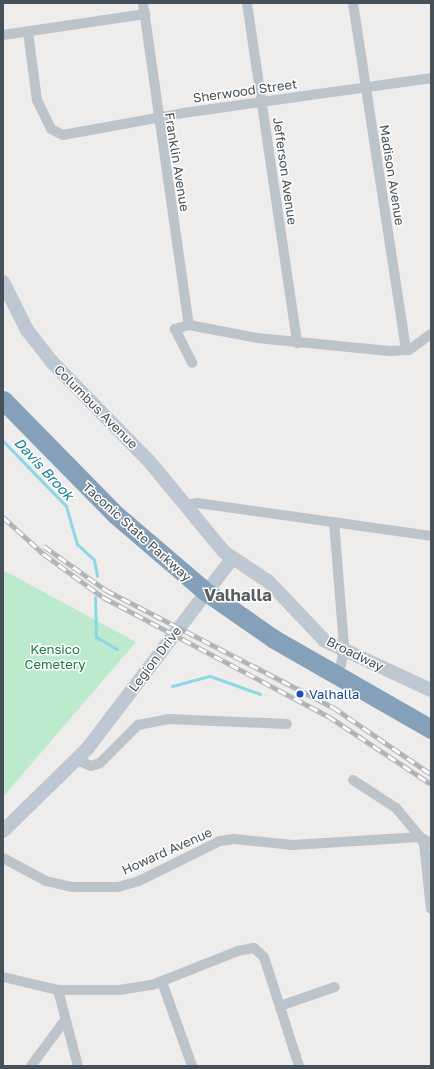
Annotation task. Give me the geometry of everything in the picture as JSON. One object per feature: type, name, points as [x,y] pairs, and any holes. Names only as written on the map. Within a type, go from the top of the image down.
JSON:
[{"type":"highway","name":"Taconic State Parkway","points":[[3,400],[91,491],[175,567],[259,630],[333,674],[431,729]]},
{"type":"highway","name":"Taconic State Parkway","points":[[3,414],[100,512],[198,597],[281,654],[431,740]]},
{"type":"street","name":"Franklin Avenue","points":[[143,3],[157,118],[189,325]]},
{"type":"street","name":"Jefferson Avenue","points":[[247,3],[297,343]]},
{"type":"street","name":"Madison Avenue","points":[[353,3],[406,350]]},
{"type":"street","points":[[3,35],[145,14]]},
{"type":"street","name":"Sherwood Street","points":[[28,32],[37,100],[51,129],[63,135],[157,118],[431,78]]},
{"type":"street","name":"Columbus Avenue","points":[[3,282],[27,330],[52,362],[139,449],[186,505]]},
{"type":"street","points":[[192,363],[175,329],[189,325],[297,343],[406,350],[422,344],[431,334]]},
{"type":"street","points":[[186,505],[197,503],[428,533]]},
{"type":"street","name":"Broadway","points":[[186,505],[232,558],[266,580],[316,634],[344,651],[431,690]]},
{"type":"street","points":[[333,674],[341,666],[344,651],[334,522]]},
{"type":"street","name":"Legion Drive","points":[[3,831],[77,760],[232,558]]},
{"type":"street","points":[[77,760],[91,766],[100,763],[138,725],[168,719],[288,724]]},
{"type":"street","points":[[353,780],[396,808],[420,837],[424,844],[431,909]]},
{"type":"street","points":[[420,837],[431,843]]},
{"type":"street","name":"Howard Avenue","points":[[3,858],[46,881],[73,887],[118,887],[138,881],[220,841],[250,839],[300,844],[420,837]]},
{"type":"street","points":[[3,977],[58,990],[119,990],[162,982],[238,951],[257,949],[264,957],[299,1066]]},
{"type":"street","points":[[162,982],[192,1066]]},
{"type":"street","points":[[280,1006],[335,987]]},
{"type":"street","points":[[58,990],[78,1066]]},
{"type":"street","points":[[31,1066],[65,1020]]},
{"type":"green space","name":"Kensico Cemetery","points":[[3,570],[136,642],[3,797]]},
{"type":"waterway","name":"Davis Brook","points":[[3,441],[66,506],[77,544],[94,560],[97,576]]},
{"type":"waterway","name":"Davis Brook","points":[[95,597],[96,637],[117,649]]},
{"type":"waterway","name":"Davis Brook","points":[[172,686],[210,676],[260,694]]},
{"type":"railway","points":[[3,517],[44,554],[103,597],[328,716],[431,784]]},
{"type":"railway","points":[[44,546],[106,590],[333,707],[431,774]]},
{"type":"place","name":"Valhalla","points":[[300,694]]},
{"type":"district","name":"Valhalla","points":[[238,595]]}]
